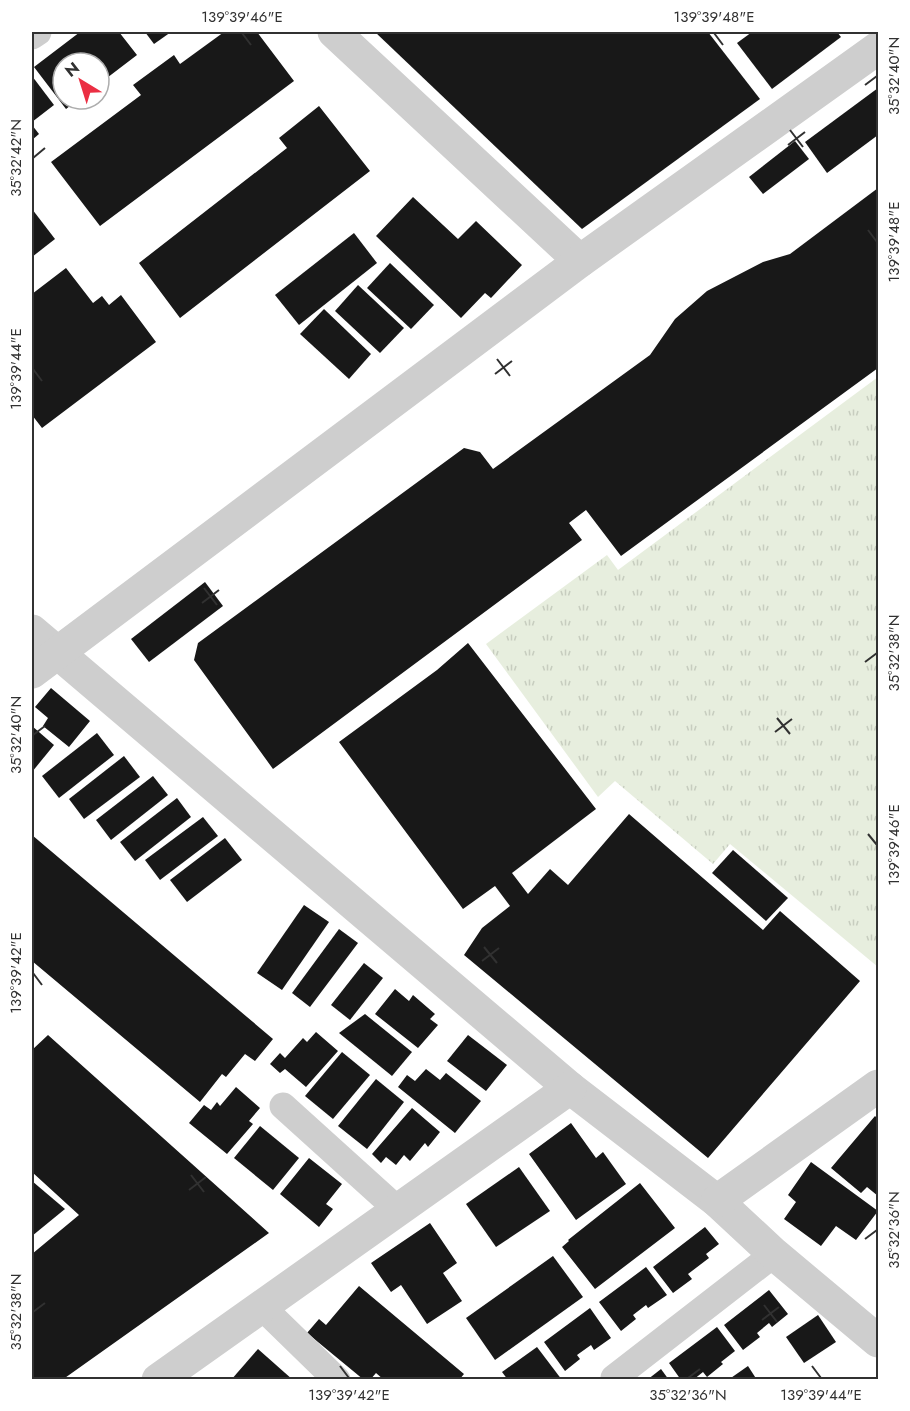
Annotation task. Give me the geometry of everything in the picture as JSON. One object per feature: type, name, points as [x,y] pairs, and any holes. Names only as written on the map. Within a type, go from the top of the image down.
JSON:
[{"type":"street","points":[[334,32],[580,261]]},
{"type":"street","points":[[32,672],[580,261],[879,48]]},
{"type":"street","points":[[32,631],[570,1088],[717,1201],[774,1254],[879,1341]]},
{"type":"street","points":[[717,1201],[879,1086]]},
{"type":"street","points":[[158,1380],[570,1088]]},
{"type":"lane","points":[[32,36],[38,32]]},
{"type":"lane","points":[[283,1106],[398,1210]]},
{"type":"lane","points":[[614,1378],[774,1254]]},
{"type":"lane","points":[[261,1306],[337,1380]]},
{"type":"green space","points":[[878,377],[878,967],[730,844],[713,864],[615,781],[598,797],[486,644],[607,555],[618,570]]},
{"type":"building","points":[[80,32],[119,32],[137,55],[111,75],[111,51],[55,51]]},
{"type":"building","points":[[145,32],[171,32],[154,44]]},
{"type":"building","points":[[224,32],[257,32],[294,81],[100,226],[51,162],[141,95],[133,85],[174,55],[180,64]]},
{"type":"building","points":[[375,32],[708,32],[760,99],[582,229]]},
{"type":"building","points":[[752,32],[837,32],[841,37],[772,89],[737,43]]},
{"type":"building","points":[[51,54],[51,89],[34,67]]},
{"type":"building","points":[[32,76],[51,101],[51,107],[32,122]]},
{"type":"building","points":[[878,88],[878,135],[827,173],[805,142]]},
{"type":"building","points":[[319,106],[370,171],[180,318],[139,263],[287,148],[279,138]]},
{"type":"building","points":[[32,125],[39,134],[32,140]]},
{"type":"building","points":[[795,141],[809,159],[763,194],[749,177]]},
{"type":"building","points":[[878,188],[878,368],[621,556],[586,510],[569,523],[582,540],[273,769],[194,660],[198,643],[464,448],[480,452],[493,469],[650,355],[675,319],[707,291],[763,262],[790,254]]},
{"type":"building","points":[[413,197],[458,239],[476,221],[522,265],[491,298],[485,293],[461,318],[376,236]]},
{"type":"building","points":[[32,209],[55,239],[32,257]]},
{"type":"building","points":[[354,233],[377,263],[299,325],[275,295]]},
{"type":"building","points":[[390,263],[434,305],[411,329],[367,288]]},
{"type":"building","points":[[66,268],[93,303],[102,296],[109,305],[121,295],[156,342],[42,428],[32,415],[32,294]]},
{"type":"building","points":[[358,285],[404,328],[380,353],[335,311]]},
{"type":"building","points":[[324,309],[371,354],[349,379],[300,334]]},
{"type":"building","points":[[205,582],[223,606],[149,662],[131,639]]},
{"type":"building","points":[[468,643],[596,809],[512,873],[528,894],[550,869],[568,885],[629,814],[763,930],[780,911],[860,981],[708,1158],[464,955],[482,928],[510,906],[495,886],[463,909],[339,742],[437,670]]},
{"type":"building","points":[[51,688],[90,721],[69,747],[43,726],[48,718],[35,707]]},
{"type":"building","points":[[32,726],[54,745],[32,772]]},
{"type":"building","points":[[97,733],[114,755],[59,798],[42,776]]},
{"type":"building","points":[[124,756],[140,777],[84,819],[69,799]]},
{"type":"building","points":[[153,776],[168,795],[111,840],[96,820]]},
{"type":"building","points":[[177,798],[191,817],[135,861],[120,842]]},
{"type":"building","points":[[203,817],[218,836],[160,880],[145,860]]},
{"type":"building","points":[[32,835],[273,1039],[255,1061],[245,1054],[226,1077],[222,1074],[200,1102],[32,961]]},
{"type":"building","points":[[225,838],[242,860],[187,902],[170,880]]},
{"type":"building","points":[[733,850],[788,898],[766,921],[712,873]]},
{"type":"building","points":[[304,905],[329,922],[282,990],[257,973]]},
{"type":"building","points":[[339,929],[358,943],[310,1007],[292,993]]},
{"type":"building","points":[[364,963],[383,978],[350,1020],[331,1005]]},
{"type":"building","points":[[395,989],[409,1001],[413,995],[435,1014],[430,1019],[438,1025],[418,1048],[375,1014]]},
{"type":"building","points":[[365,1014],[412,1052],[392,1076],[339,1033]]},
{"type":"building","points":[[316,1032],[338,1051],[306,1087],[285,1069],[280,1073],[270,1064],[280,1053],[285,1058],[303,1038],[307,1042]]},
{"type":"building","points":[[48,1035],[269,1233],[62,1380],[32,1380],[32,1254],[79,1215],[32,1172],[32,1050]]},
{"type":"building","points":[[468,1035],[507,1065],[486,1091],[447,1061]]},
{"type":"building","points":[[342,1052],[370,1075],[333,1119],[305,1096]]},
{"type":"building","points":[[426,1069],[440,1080],[446,1073],[481,1101],[455,1133],[398,1087],[407,1075],[415,1081]]},
{"type":"building","points":[[376,1079],[404,1102],[367,1149],[338,1126]]},
{"type":"building","points":[[236,1087],[260,1108],[249,1121],[253,1124],[227,1154],[189,1123],[204,1105],[211,1110],[217,1102],[220,1106]]},
{"type":"building","points":[[412,1108],[440,1132],[428,1147],[425,1143],[410,1161],[404,1155],[396,1165],[386,1157],[381,1163],[372,1154]]},
{"type":"building","points":[[875,1116],[878,1119],[878,1196],[867,1187],[861,1193],[831,1168]]},
{"type":"building","points":[[571,1123],[596,1158],[603,1152],[626,1184],[576,1220],[529,1154]]},
{"type":"building","points":[[260,1126],[299,1158],[273,1190],[234,1158]]},
{"type":"building","points":[[309,1158],[342,1184],[326,1204],[333,1209],[319,1227],[280,1194]]},
{"type":"building","points":[[811,1162],[878,1211],[856,1240],[836,1226],[821,1246],[784,1219],[796,1202],[788,1195]]},
{"type":"building","points":[[519,1167],[550,1211],[496,1247],[466,1204]]},
{"type":"building","points":[[32,1181],[65,1209],[32,1236]]},
{"type":"building","points":[[640,1183],[675,1228],[595,1289],[562,1247]]},
{"type":"building","points":[[430,1223],[457,1263],[443,1273],[462,1301],[427,1324],[401,1285],[391,1292],[371,1263]]},
{"type":"building","points":[[705,1227],[719,1244],[706,1254],[709,1258],[688,1274],[692,1279],[673,1293],[653,1267]]},
{"type":"building","points":[[553,1256],[583,1297],[495,1360],[466,1318]]},
{"type":"building","points":[[646,1267],[667,1295],[648,1308],[646,1305],[633,1315],[636,1319],[621,1331],[599,1302]]},
{"type":"building","points":[[359,1286],[464,1374],[459,1380],[384,1380],[376,1373],[370,1380],[364,1380],[307,1333],[319,1319],[326,1325]]},
{"type":"building","points":[[769,1290],[788,1314],[772,1327],[769,1323],[757,1333],[760,1337],[743,1350],[724,1325]]},
{"type":"building","points":[[590,1308],[611,1338],[594,1350],[591,1345],[577,1355],[580,1359],[565,1371],[544,1342]]},
{"type":"building","points":[[818,1315],[836,1342],[804,1363],[786,1337]]},
{"type":"building","points":[[717,1327],[735,1351],[707,1377],[703,1372],[693,1380],[681,1380],[669,1363]]},
{"type":"building","points":[[537,1347],[562,1380],[508,1380],[502,1372]]},
{"type":"building","points":[[258,1349],[293,1380],[231,1380]]},
{"type":"building","points":[[748,1366],[757,1380],[728,1380]]},
{"type":"building","points":[[661,1369],[669,1380],[647,1380]]}]
